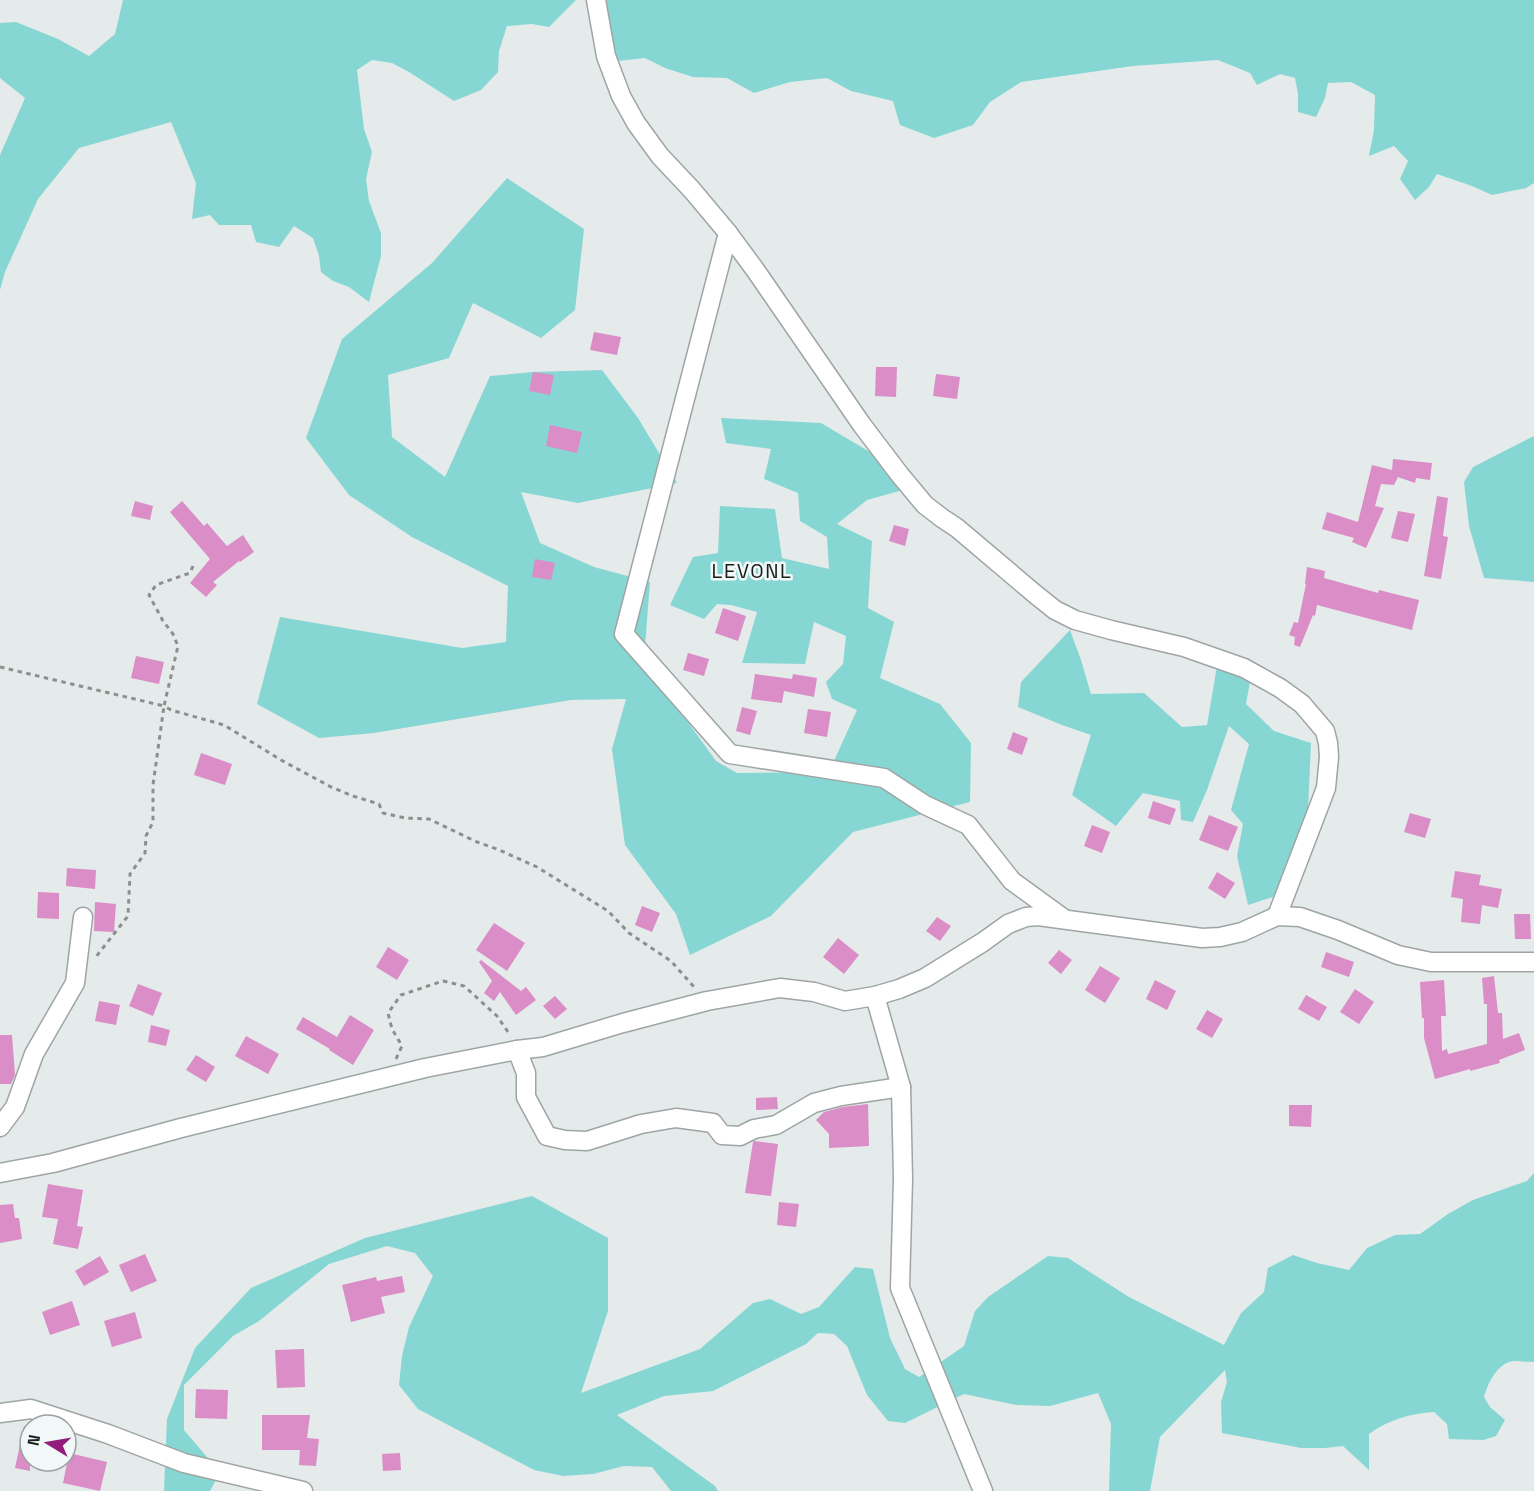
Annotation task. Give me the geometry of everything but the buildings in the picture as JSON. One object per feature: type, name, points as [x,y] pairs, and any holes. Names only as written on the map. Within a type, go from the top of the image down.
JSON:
[{"type":"street","points":[[596,0],[606,56],[621,96],[636,123],[660,156],[728,233],[862,425],[925,505],[957,528],[1055,610],[1075,620],[1184,647],[1244,668],[1280,688],[1302,704],[1325,731],[1329,757],[1326,788],[1277,916]]},
{"type":"street","points":[[728,233],[624,634],[730,754],[884,778],[925,805],[968,825],[1012,881],[1065,920]]},
{"type":"street","points":[[0,1173],[53,1163],[181,1128],[425,1068],[543,1047],[707,1001],[780,988],[814,992],[845,1001],[875,996],[925,978],[1008,924],[1026,917],[1038,916],[1202,938],[1242,932],[1277,916],[1300,917],[1316,921],[1398,955],[1431,962],[1534,962]]},
{"type":"street","points":[[0,1127],[15,1107],[34,1054],[75,983],[83,917]]},
{"type":"street","points":[[875,996],[901,1087],[903,1179],[900,1288],[983,1491]]},
{"type":"street","points":[[517,1050],[526,1073],[526,1097],[547,1136],[565,1140],[587,1141],[641,1124],[676,1118],[713,1123],[722,1136],[740,1136],[754,1129],[777,1125],[814,1103],[841,1096],[901,1087]]},
{"type":"street","points":[[0,1413],[32,1409],[108,1434],[184,1463],[303,1491]]},
{"type":"path","points":[[95,958],[128,916],[130,874],[145,854],[146,836],[153,822],[153,785],[164,705],[178,646],[149,595],[156,585],[190,573],[193,566]]},
{"type":"path","points":[[0,667],[164,705],[171,710],[224,725],[331,787],[379,804],[383,813],[405,818],[429,819],[537,867],[608,911],[629,933],[671,961],[707,1001]]},
{"type":"path","points":[[388,1077],[402,1046],[392,1029],[388,1013],[401,995],[443,981],[464,986],[497,1016],[508,1031],[517,1050]]},
{"type":"shaded area","points":[[123,0],[576,0],[549,27],[532,24],[507,26],[499,51],[498,72],[481,90],[454,101],[392,63],[372,60],[357,70],[364,129],[372,152],[366,179],[369,201],[381,233],[381,256],[369,302],[349,287],[333,281],[321,272],[313,238],[294,226],[279,247],[256,242],[251,225],[219,225],[210,215],[192,219],[196,183],[171,122],[79,148],[38,199],[5,272],[0,290],[0,155],[25,98],[0,78],[0,23],[16,22],[58,39],[89,56],[115,34]]},
{"type":"shaded area","points":[[604,0],[1534,0],[1534,183],[1526,188],[1492,195],[1437,174],[1429,187],[1415,200],[1400,179],[1408,161],[1394,146],[1369,156],[1374,130],[1375,95],[1351,82],[1328,83],[1325,98],[1316,117],[1298,112],[1295,78],[1280,74],[1257,85],[1250,73],[1218,60],[1133,66],[1021,82],[990,102],[973,125],[934,138],[900,125],[893,101],[851,91],[827,78],[790,82],[754,93],[727,78],[693,77],[665,68],[645,58],[609,62]]},
{"type":"shaded area","points":[[507,178],[584,229],[575,310],[541,338],[473,303],[449,358],[388,375],[392,437],[445,477],[490,376],[602,370],[638,418],[677,483],[578,503],[521,492],[540,543],[594,567],[650,582],[645,646],[674,703],[716,761],[737,773],[829,772],[857,710],[832,699],[826,682],[843,664],[846,636],[814,622],[805,664],[742,663],[757,612],[717,604],[704,619],[670,605],[693,557],[718,553],[720,506],[775,509],[782,558],[829,569],[827,537],[800,521],[798,493],[764,479],[771,449],[726,443],[721,418],[821,423],[870,452],[903,490],[867,500],[837,524],[872,541],[868,608],[894,622],[880,678],[940,704],[971,743],[970,802],[853,832],[771,916],[690,955],[676,914],[625,845],[612,749],[626,699],[571,700],[374,733],[319,738],[257,704],[280,617],[462,648],[506,642],[508,586],[412,537],[349,495],[306,438],[342,339],[432,263]]},
{"type":"shaded area","points":[[1534,436],[1534,582],[1484,578],[1469,526],[1464,482],[1473,467]]},
{"type":"shaded area","points":[[1070,630],[1091,694],[1144,693],[1182,727],[1207,725],[1217,666],[1251,676],[1246,704],[1274,731],[1311,743],[1308,811],[1298,889],[1248,905],[1237,856],[1243,824],[1231,810],[1249,744],[1229,726],[1207,790],[1193,822],[1181,820],[1180,801],[1143,793],[1116,826],[1072,795],[1091,735],[1018,707],[1021,682]]},
{"type":"shaded area","points":[[1534,1173],[1534,1362],[1514,1361],[1503,1366],[1491,1380],[1484,1397],[1490,1407],[1505,1420],[1496,1436],[1483,1440],[1449,1439],[1447,1424],[1434,1412],[1400,1418],[1369,1434],[1369,1470],[1343,1446],[1301,1448],[1222,1433],[1221,1402],[1227,1382],[1225,1370],[1160,1437],[1150,1491],[1109,1491],[1111,1424],[1098,1393],[1050,1406],[1016,1405],[964,1394],[905,1423],[888,1421],[867,1395],[847,1346],[834,1334],[818,1333],[806,1344],[713,1391],[664,1396],[617,1415],[715,1486],[718,1491],[671,1491],[652,1467],[624,1466],[593,1474],[563,1476],[534,1470],[418,1409],[399,1385],[402,1356],[409,1327],[433,1276],[415,1253],[387,1246],[329,1264],[259,1321],[233,1336],[184,1385],[184,1430],[212,1463],[217,1478],[210,1491],[164,1491],[167,1419],[195,1348],[251,1288],[365,1238],[532,1196],[608,1238],[608,1311],[581,1393],[700,1349],[753,1303],[770,1299],[801,1314],[819,1307],[855,1267],[873,1269],[890,1338],[905,1369],[919,1377],[964,1346],[975,1311],[988,1297],[1048,1256],[1068,1258],[1129,1297],[1224,1345],[1241,1313],[1264,1292],[1268,1268],[1293,1255],[1349,1270],[1367,1248],[1395,1235],[1420,1234],[1473,1200],[1527,1181]]},
{"type":"district","name":"LEVONL","points":[[752,571]]}]
